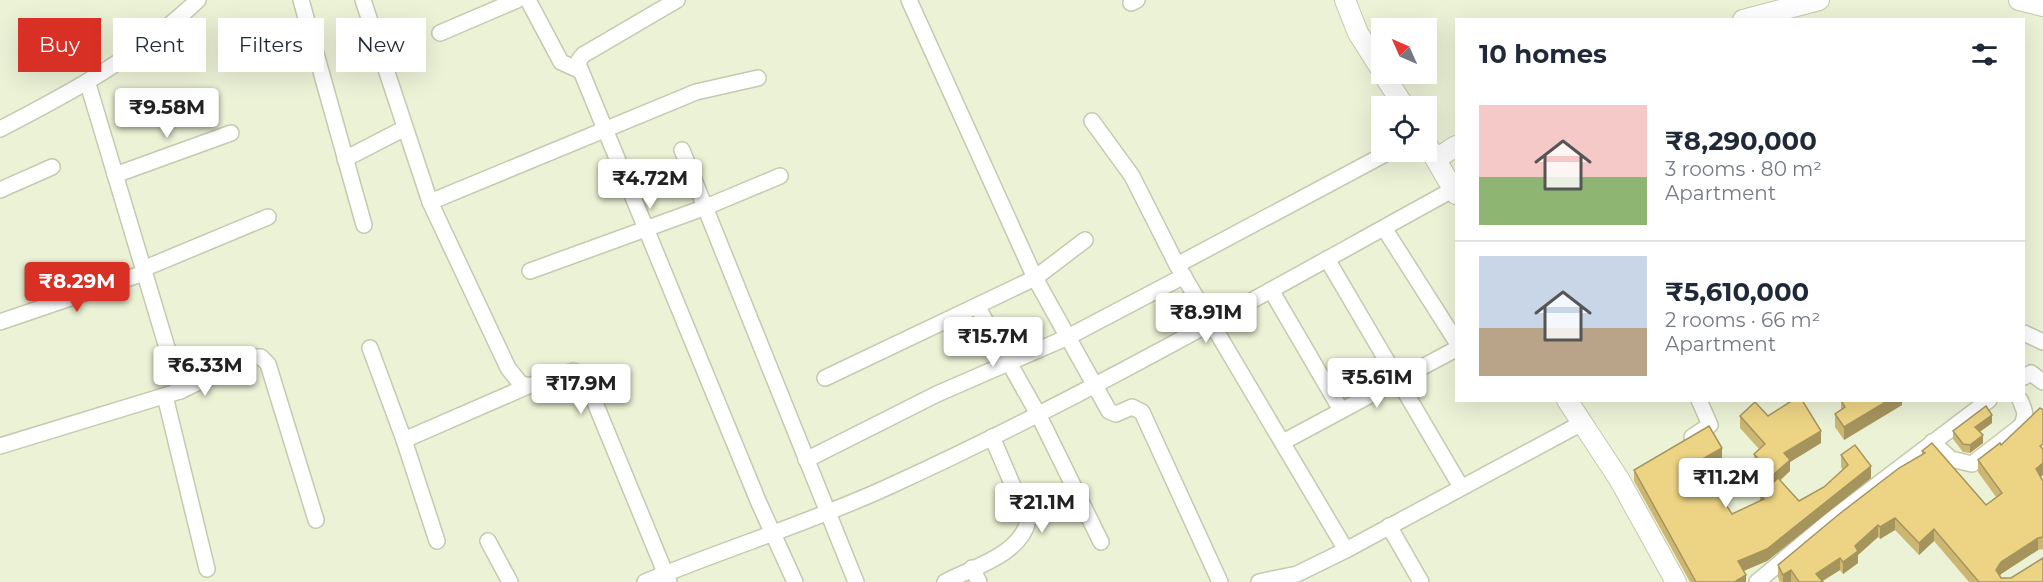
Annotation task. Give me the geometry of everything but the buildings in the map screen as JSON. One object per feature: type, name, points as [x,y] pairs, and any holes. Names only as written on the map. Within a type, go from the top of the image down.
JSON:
[{"type":"street","points":[[0,129],[88,84],[169,26],[198,0]]},
{"type":"street","points":[[301,0],[364,225]]},
{"type":"street","points":[[363,0],[430,202],[508,368],[520,383],[528,386]]},
{"type":"street","points":[[440,33],[517,0]]},
{"type":"street","points":[[528,0],[561,62],[581,70]]},
{"type":"street","points":[[677,0],[583,56],[579,60],[581,70],[772,532],[795,582]]},
{"type":"street","points":[[909,0],[1035,278],[1112,413],[1132,407],[1142,412],[1220,582]]},
{"type":"street","points":[[1345,0],[1358,33],[1371,54]]},
{"type":"street","points":[[1751,18],[1819,0]]},
{"type":"street","points":[[2019,0],[2043,6]]},
{"type":"street","points":[[430,202],[696,92],[758,78]]},
{"type":"street","points":[[88,84],[180,391]]},
{"type":"street","points":[[1092,122],[1132,176],[1181,271],[1346,550]]},
{"type":"street","points":[[345,159],[405,128]]},
{"type":"street","points":[[115,175],[231,133]]},
{"type":"street","points":[[1437,150],[1455,146]]},
{"type":"street","points":[[682,150],[856,582]]},
{"type":"street","points":[[645,582],[667,578],[772,532],[888,487],[1095,385],[1455,191],[1437,161]]},
{"type":"street","points":[[806,460],[937,394],[1068,337],[1372,162]]},
{"type":"street","points":[[0,190],[52,167]]},
{"type":"street","points":[[530,272],[706,207],[780,176]]},
{"type":"street","points":[[0,322],[143,271],[268,217]]},
{"type":"street","points":[[1384,228],[1455,339]]},
{"type":"street","points":[[825,378],[1035,278],[1085,240]]},
{"type":"street","points":[[1327,259],[1461,488]]},
{"type":"street","points":[[1271,290],[1341,410]]},
{"type":"street","points":[[977,306],[1038,414],[1101,543]]},
{"type":"street","points":[[2025,333],[2043,342]]},
{"type":"street","points":[[369,348],[404,440],[437,541]]},
{"type":"street","points":[[1282,442],[1455,350]]},
{"type":"street","points":[[0,446],[180,391],[252,357],[261,357],[268,364],[316,520]]},
{"type":"street","points":[[404,440],[528,386],[573,371],[579,372],[586,381],[667,578]]},
{"type":"street","points":[[2025,376],[2031,373],[2043,382]]},
{"type":"street","points":[[165,396],[207,569]]},
{"type":"street","points":[[1568,402],[1580,424],[1624,476],[1676,582]]},
{"type":"street","points":[[1678,444],[1710,425],[1700,402]]},
{"type":"street","points":[[1762,580],[1832,519],[1986,402]]},
{"type":"street","points":[[1932,442],[1951,459],[1972,464],[2021,426],[2025,411],[2021,402]]},
{"type":"street","points":[[1259,582],[1297,574],[1346,550],[1580,424]]},
{"type":"street","points":[[945,582],[1016,546],[1025,534],[1028,521],[992,437]]},
{"type":"street","points":[[1389,526],[1421,582]]},
{"type":"street","points":[[488,541],[510,582]]},
{"type":"street","points":[[972,568],[979,582]]}]
